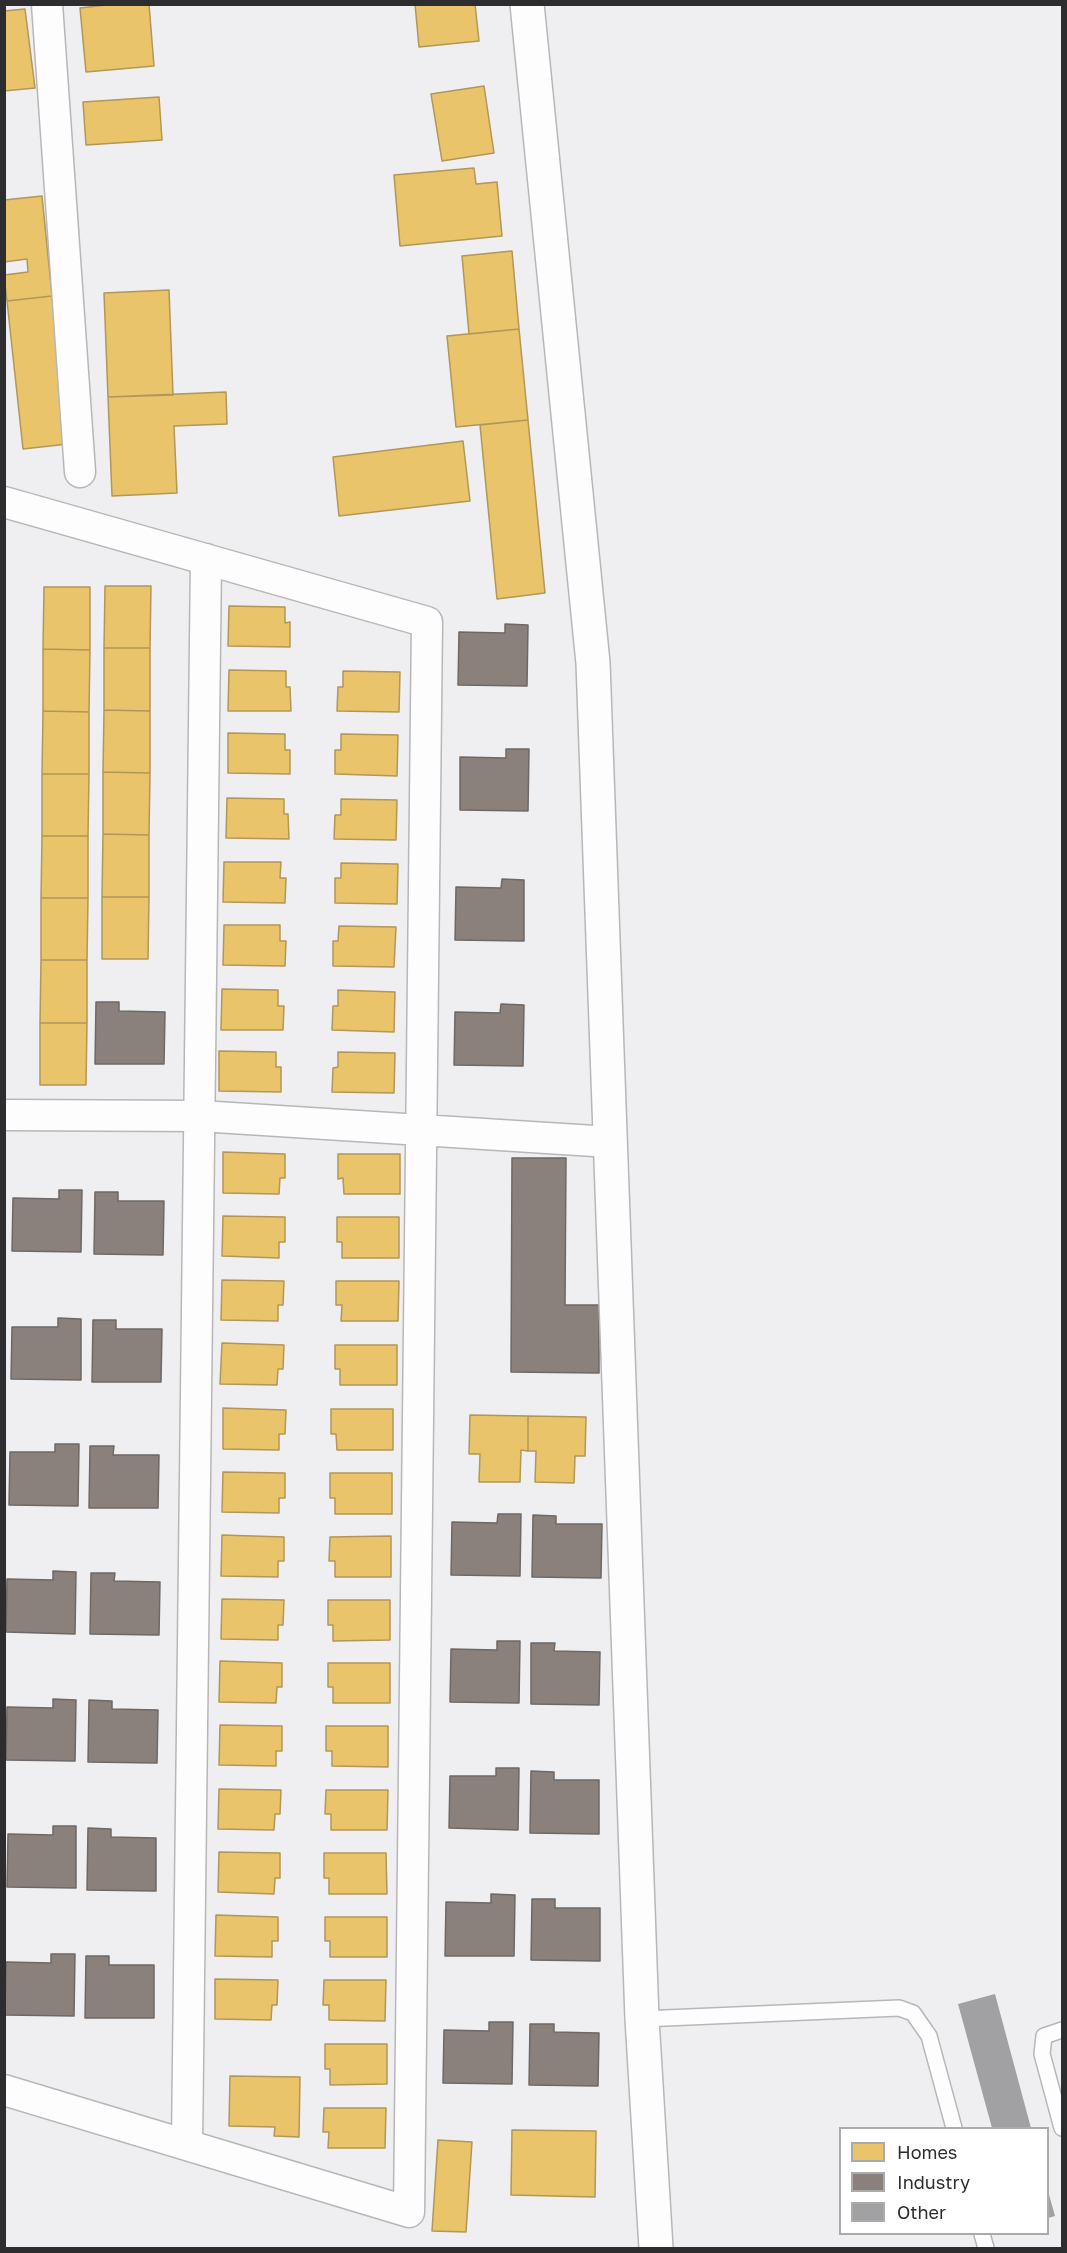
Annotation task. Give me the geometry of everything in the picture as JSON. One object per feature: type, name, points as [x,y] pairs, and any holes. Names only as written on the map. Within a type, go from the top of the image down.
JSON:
[{"type":"street","points":[[47,4],[80,472]]},
{"type":"street","points":[[527,4],[593,663],[642,2019],[656,2248]]},
{"type":"street","points":[[4,502],[428,622],[409,2212],[4,2090]]},
{"type":"street","points":[[187,2145],[206,559]]},
{"type":"street","points":[[4,1115],[200,1116],[610,1142]]},
{"type":"lane","points":[[642,2019],[899,2008],[913,2013],[929,2036],[954,2127]]},
{"type":"lane","points":[[1062,2030],[1044,2036],[1042,2054],[1062,2128]]},
{"type":"building: Homes","points":[[115,4],[149,4],[154,66],[86,72],[80,8]]},
{"type":"building: Homes","points":[[415,4],[475,4],[479,41],[419,47]]},
{"type":"building: Homes","points":[[25,9],[35,88],[4,91],[4,11]]},
{"type":"building: Homes","points":[[484,86],[494,153],[442,161],[431,94]]},
{"type":"building: Homes","points":[[159,97],[162,140],[86,145],[83,102]]},
{"type":"building: Homes","points":[[474,168],[476,184],[497,182],[502,236],[400,246],[394,175]]},
{"type":"building: Homes","points":[[42,196],[52,296],[7,301],[4,275],[28,272],[27,259],[4,262],[4,200]]},
{"type":"building: Homes","points":[[512,251],[519,329],[469,334],[462,256]]},
{"type":"building: Homes","points":[[169,290],[173,395],[108,397],[104,293]]},
{"type":"building: Homes","points":[[52,296],[68,444],[23,449],[7,301]]},
{"type":"building: Homes","points":[[519,329],[528,420],[456,427],[447,336]]},
{"type":"building: Homes","points":[[226,392],[227,424],[174,426],[177,493],[112,496],[108,397]]},
{"type":"building: Homes","points":[[528,420],[545,593],[497,599],[480,425]]},
{"type":"building: Homes","points":[[463,441],[470,501],[339,516],[333,457]]},
{"type":"building: Homes","points":[[105,586],[151,586],[150,648],[104,648]]},
{"type":"building: Homes","points":[[44,587],[90,587],[90,650],[43,649]]},
{"type":"building: Homes","points":[[229,606],[285,607],[285,623],[290,622],[290,647],[228,646]]},
{"type":"building: Homes","points":[[104,648],[150,648],[150,711],[104,710]]},
{"type":"building: Homes","points":[[43,649],[90,650],[89,712],[43,711]]},
{"type":"building: Homes","points":[[229,670],[286,671],[286,687],[290,687],[291,711],[228,711]]},
{"type":"building: Homes","points":[[343,671],[400,672],[399,712],[337,711],[338,687],[343,687]]},
{"type":"building: Homes","points":[[104,710],[150,711],[150,773],[103,772]]},
{"type":"building: Homes","points":[[43,711],[89,712],[89,774],[42,774]]},
{"type":"building: Homes","points":[[228,733],[285,734],[285,750],[290,750],[290,774],[228,773]]},
{"type":"building: Homes","points":[[341,734],[398,735],[397,776],[335,774],[335,750],[341,750]]},
{"type":"building: Homes","points":[[103,772],[150,773],[149,835],[103,834]]},
{"type":"building: Homes","points":[[42,774],[89,774],[88,836],[42,836]]},
{"type":"building: Homes","points":[[227,798],[284,799],[284,814],[288,814],[289,839],[226,838]]},
{"type":"building: Homes","points":[[341,799],[397,800],[396,840],[334,839],[335,815],[341,815]]},
{"type":"building: Homes","points":[[103,834],[149,835],[149,897],[102,897]]},
{"type":"building: Homes","points":[[42,836],[88,836],[88,898],[41,898]]},
{"type":"building: Homes","points":[[224,862],[281,862],[280,878],[286,878],[285,903],[223,902]]},
{"type":"building: Homes","points":[[341,863],[398,864],[397,904],[335,903],[335,878],[341,878]]},
{"type":"building: Homes","points":[[102,897],[149,897],[148,959],[102,959]]},
{"type":"building: Homes","points":[[41,898],[88,898],[87,960],[41,960]]},
{"type":"building: Homes","points":[[224,925],[280,925],[280,941],[286,941],[285,966],[223,965]]},
{"type":"building: Homes","points":[[339,926],[396,927],[394,967],[333,966],[333,941],[338,941]]},
{"type":"building: Homes","points":[[41,960],[87,960],[87,1023],[40,1023]]},
{"type":"building: Homes","points":[[222,989],[278,990],[278,1006],[284,1006],[283,1030],[221,1030]]},
{"type":"building: Homes","points":[[338,990],[395,992],[394,1032],[332,1030],[333,1006],[338,1006]]},
{"type":"building: Homes","points":[[40,1023],[87,1023],[86,1085],[40,1085]]},
{"type":"building: Homes","points":[[219,1051],[276,1052],[276,1067],[281,1067],[281,1092],[219,1091]]},
{"type":"building: Homes","points":[[338,1052],[395,1053],[394,1093],[332,1092],[333,1068],[338,1067]]},
{"type":"building: Homes","points":[[223,1152],[285,1154],[285,1178],[280,1178],[279,1194],[223,1193]]},
{"type":"building: Homes","points":[[338,1154],[400,1154],[400,1194],[344,1194],[343,1178],[338,1179]]},
{"type":"building: Homes","points":[[223,1216],[285,1217],[285,1242],[279,1242],[279,1258],[222,1256]]},
{"type":"building: Homes","points":[[337,1217],[399,1217],[399,1258],[342,1258],[342,1242],[337,1242]]},
{"type":"building: Homes","points":[[222,1280],[284,1281],[283,1305],[278,1305],[278,1321],[221,1320]]},
{"type":"building: Homes","points":[[336,1281],[399,1281],[398,1321],[341,1321],[342,1305],[336,1305]]},
{"type":"building: Homes","points":[[222,1343],[284,1345],[283,1369],[278,1369],[277,1385],[220,1384]]},
{"type":"building: Homes","points":[[335,1345],[397,1345],[397,1385],[340,1385],[340,1369],[335,1369]]},
{"type":"building: Homes","points":[[223,1408],[286,1410],[285,1434],[279,1434],[279,1450],[223,1449]]},
{"type":"building: Homes","points":[[331,1409],[393,1409],[393,1450],[337,1450],[336,1434],[331,1434]]},
{"type":"building: Homes","points":[[470,1415],[528,1416],[528,1451],[521,1450],[520,1482],[479,1482],[480,1454],[469,1454]]},
{"type":"building: Homes","points":[[528,1416],[586,1417],[585,1456],[575,1456],[574,1483],[535,1482],[536,1451],[528,1451]]},
{"type":"building: Homes","points":[[223,1472],[285,1473],[285,1498],[279,1498],[279,1513],[222,1512]]},
{"type":"building: Homes","points":[[330,1473],[392,1473],[392,1514],[335,1514],[335,1498],[330,1498]]},
{"type":"building: Homes","points":[[222,1535],[284,1537],[284,1561],[278,1561],[278,1577],[221,1576]]},
{"type":"building: Homes","points":[[391,1536],[391,1577],[335,1577],[335,1561],[329,1561],[330,1537]]},
{"type":"building: Homes","points":[[222,1599],[284,1600],[283,1625],[278,1625],[278,1640],[221,1639]]},
{"type":"building: Homes","points":[[328,1600],[390,1600],[390,1640],[333,1641],[333,1625],[328,1625]]},
{"type":"building: Homes","points":[[220,1661],[282,1663],[282,1687],[277,1687],[276,1703],[219,1702]]},
{"type":"building: Homes","points":[[328,1663],[390,1663],[390,1703],[333,1703],[333,1687],[328,1687]]},
{"type":"building: Homes","points":[[220,1725],[282,1726],[282,1751],[276,1751],[276,1766],[219,1765]]},
{"type":"building: Homes","points":[[326,1726],[388,1726],[388,1767],[332,1766],[332,1751],[326,1751]]},
{"type":"building: Homes","points":[[219,1789],[281,1790],[280,1814],[275,1814],[274,1830],[218,1829]]},
{"type":"building: Homes","points":[[326,1790],[388,1790],[387,1830],[331,1830],[331,1814],[325,1814]]},
{"type":"building: Homes","points":[[219,1852],[280,1853],[280,1878],[275,1878],[274,1894],[218,1892]]},
{"type":"building: Homes","points":[[324,1853],[386,1853],[387,1894],[329,1894],[329,1878],[324,1878]]},
{"type":"building: Homes","points":[[216,1915],[278,1917],[278,1941],[272,1941],[272,1957],[215,1956]]},
{"type":"building: Homes","points":[[325,1917],[387,1917],[387,1957],[330,1957],[330,1941],[325,1941]]},
{"type":"building: Homes","points":[[215,1979],[278,1980],[277,2005],[272,2005],[271,2020],[215,2019]]},
{"type":"building: Homes","points":[[324,1980],[386,1980],[385,2021],[329,2020],[329,2005],[323,2005]]},
{"type":"building: Homes","points":[[325,2044],[387,2044],[387,2084],[330,2085],[330,2069],[325,2069]]},
{"type":"building: Homes","points":[[230,2076],[300,2077],[299,2137],[274,2136],[275,2127],[229,2126]]},
{"type":"building: Homes","points":[[324,2108],[386,2108],[385,2148],[328,2148],[329,2132],[323,2132]]},
{"type":"building: Homes","points":[[512,2130],[596,2131],[595,2197],[511,2195]]},
{"type":"building: Homes","points":[[438,2140],[472,2142],[466,2232],[432,2231]]},
{"type":"building: Industry","points":[[505,624],[528,625],[527,686],[458,685],[459,632],[505,633]]},
{"type":"building: Industry","points":[[506,749],[529,749],[528,811],[460,810],[460,757],[506,758]]},
{"type":"building: Industry","points":[[502,879],[524,880],[524,941],[455,940],[456,887],[501,888]]},
{"type":"building: Industry","points":[[96,1002],[119,1002],[119,1011],[165,1012],[164,1064],[95,1064]]},
{"type":"building: Industry","points":[[501,1004],[524,1005],[523,1066],[454,1065],[455,1012],[500,1013]]},
{"type":"building: Industry","points":[[512,1158],[566,1158],[565,1305],[599,1305],[599,1373],[511,1372]]},
{"type":"building: Industry","points":[[59,1190],[82,1190],[81,1252],[12,1251],[13,1198],[59,1199]]},
{"type":"building: Industry","points":[[95,1192],[118,1192],[118,1201],[164,1201],[163,1255],[94,1254]]},
{"type":"building: Industry","points":[[58,1318],[81,1319],[81,1380],[11,1379],[12,1327],[58,1327]]},
{"type":"building: Industry","points":[[93,1320],[116,1320],[116,1329],[162,1329],[161,1382],[92,1382]]},
{"type":"building: Industry","points":[[55,1444],[79,1444],[78,1506],[9,1505],[10,1452],[55,1452]]},
{"type":"building: Industry","points":[[90,1446],[114,1446],[113,1455],[159,1455],[158,1508],[89,1508]]},
{"type":"building: Industry","points":[[498,1514],[521,1514],[520,1576],[451,1575],[452,1522],[497,1523]]},
{"type":"building: Industry","points":[[533,1515],[556,1516],[556,1524],[602,1524],[601,1578],[532,1577]]},
{"type":"building: Industry","points":[[53,1571],[76,1572],[75,1634],[6,1632],[7,1579],[53,1580]]},
{"type":"building: Industry","points":[[91,1573],[115,1573],[114,1581],[160,1582],[159,1635],[90,1634]]},
{"type":"building: Industry","points":[[497,1641],[520,1641],[519,1703],[450,1702],[451,1649],[497,1650]]},
{"type":"building: Industry","points":[[531,1643],[555,1643],[554,1651],[600,1652],[599,1705],[531,1704]]},
{"type":"building: Industry","points":[[53,1699],[76,1700],[75,1761],[6,1760],[7,1707],[53,1708]]},
{"type":"building: Industry","points":[[89,1700],[112,1701],[112,1709],[158,1710],[157,1763],[88,1762]]},
{"type":"building: Industry","points":[[496,1768],[519,1768],[518,1830],[449,1828],[450,1776],[496,1776]]},
{"type":"building: Industry","points":[[531,1771],[554,1772],[554,1780],[599,1780],[599,1834],[530,1833]]},
{"type":"building: Industry","points":[[53,1826],[76,1826],[76,1888],[7,1887],[8,1834],[53,1835]]},
{"type":"building: Industry","points":[[88,1828],[111,1829],[111,1837],[156,1838],[156,1891],[87,1890]]},
{"type":"building: Industry","points":[[491,1894],[515,1895],[514,1956],[445,1956],[446,1902],[491,1903]]},
{"type":"building: Industry","points":[[532,1899],[555,1899],[555,1908],[600,1908],[600,1961],[531,1960]]},
{"type":"building: Industry","points":[[51,1954],[75,1954],[74,2016],[5,2015],[6,1962],[51,1963]]},
{"type":"building: Industry","points":[[86,1956],[109,1956],[109,1965],[154,1965],[154,2018],[85,2018]]},
{"type":"building: Industry","points":[[489,2022],[513,2022],[512,2084],[443,2083],[444,2030],[489,2031]]},
{"type":"building: Industry","points":[[530,2024],[554,2024],[554,2032],[599,2033],[598,2086],[529,2085]]},
{"type":"building: Other","points":[[995,1994],[1031,2127],[992,2127],[958,2004]]},
{"type":"building: Other","points":[[1049,2195],[1055,2216],[1049,2218]]}]
